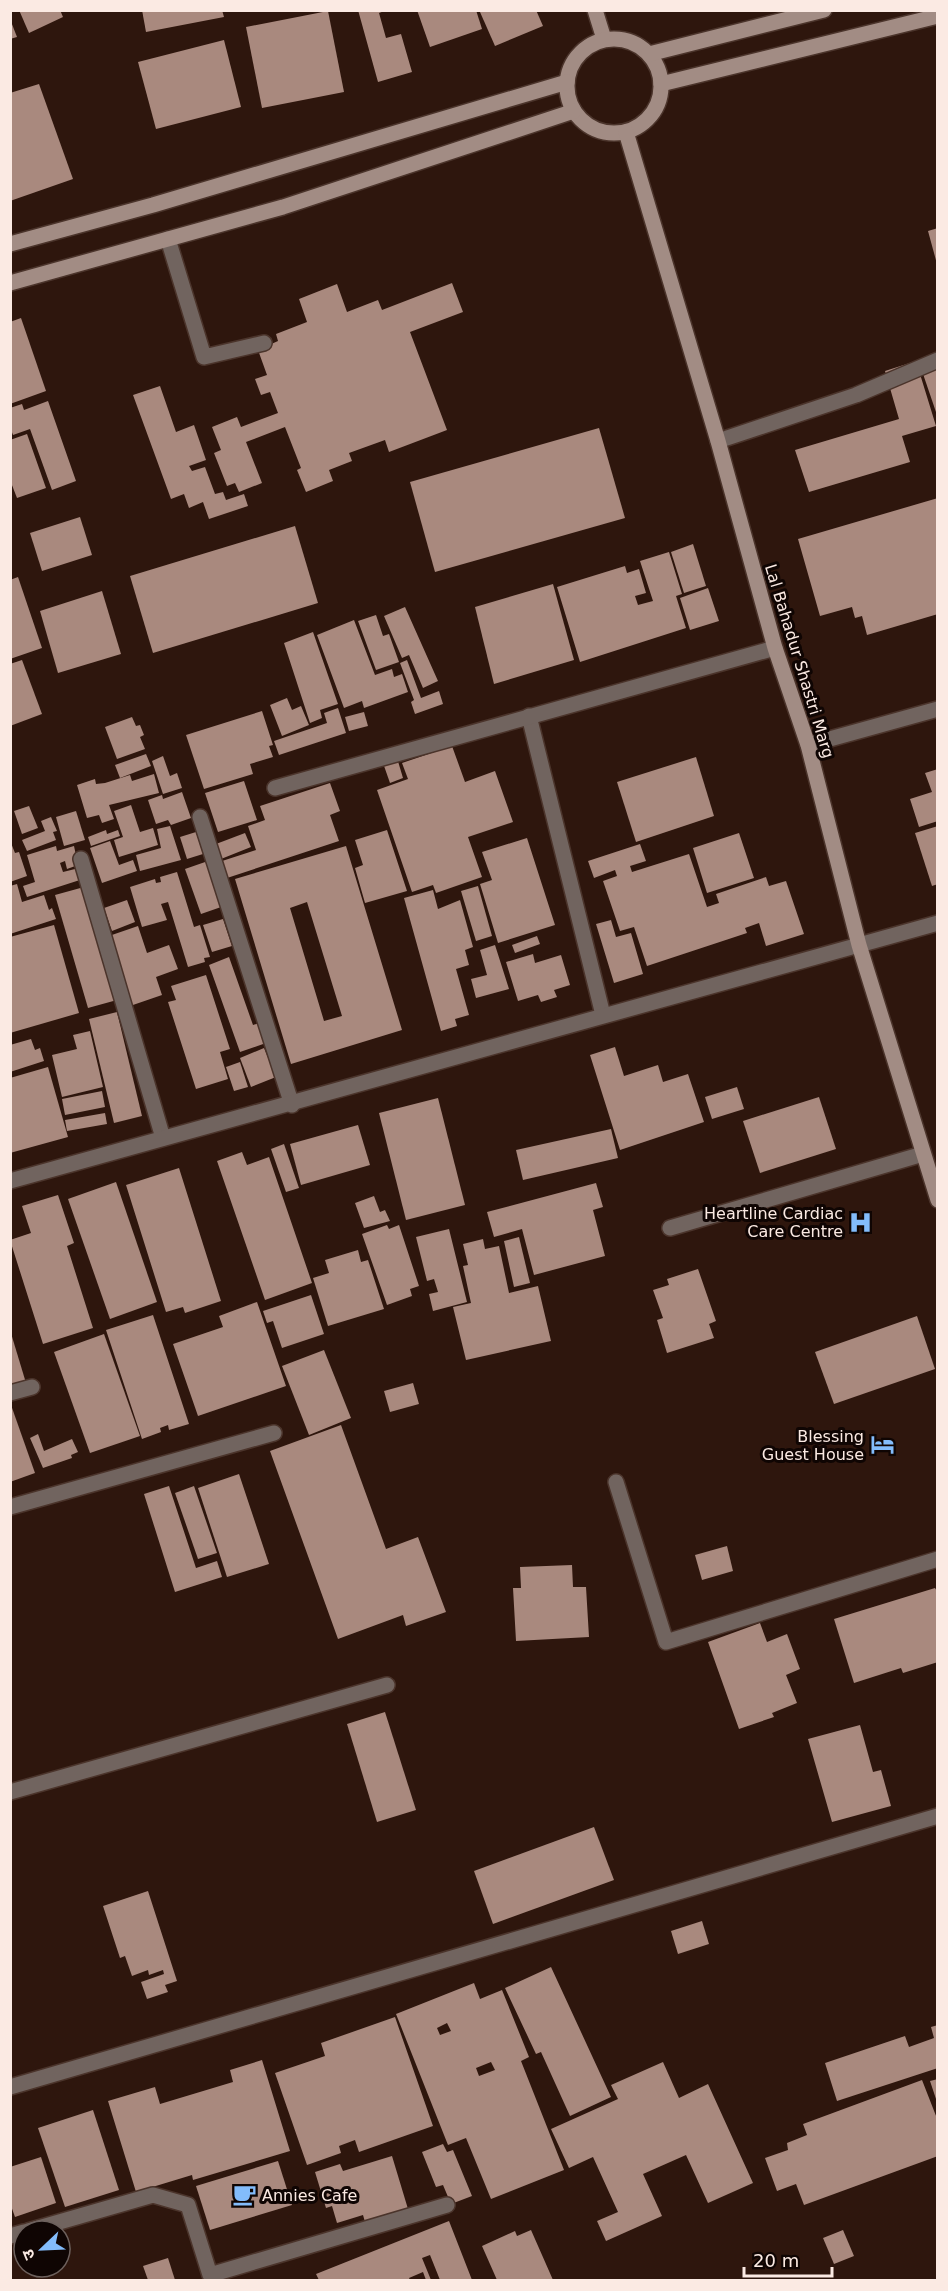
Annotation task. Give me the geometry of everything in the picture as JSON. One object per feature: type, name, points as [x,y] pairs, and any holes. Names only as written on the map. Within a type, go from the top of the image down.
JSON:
[{"type":"street","points":[[595,10],[604,39]]},
{"type":"street","points":[[649,54],[824,10]]},
{"type":"street","points":[[661,84],[938,16]]},
{"type":"street","points":[[604,39],[621,39],[636,44],[649,54],[658,68],[661,84],[660,100],[653,114],[641,126],[626,132],[611,134],[584,123],[574,111],[568,97],[567,82],[570,67],[590,45],[604,39]]},
{"type":"street","points":[[10,244],[153,205],[567,82]]},
{"type":"street","points":[[10,283],[283,207],[574,111]]},
{"type":"street","name":"Lal Bahadur Shastri Marg","points":[[626,132],[718,441],[775,648],[808,745],[859,945],[938,1200]]},
{"type":"street","points":[[168,239],[204,357],[264,344]]},
{"type":"street","points":[[718,441],[856,394],[938,360]]},
{"type":"street","points":[[275,788],[775,648]]},
{"type":"street","points":[[808,745],[938,709]]},
{"type":"street","points":[[529,716],[603,1015]]},
{"type":"street","points":[[200,817],[292,1105]]},
{"type":"street","points":[[81,859],[163,1138]]},
{"type":"street","points":[[10,1181],[292,1105],[603,1015],[938,923]]},
{"type":"street","points":[[670,1228],[923,1154]]},
{"type":"street","points":[[10,1393],[32,1387]]},
{"type":"street","points":[[10,1507],[274,1432]]},
{"type":"street","points":[[616,1482],[666,1642],[938,1559]]},
{"type":"street","points":[[10,1792],[387,1685]]},
{"type":"street","points":[[10,2087],[938,1816]]},
{"type":"street","points":[[70,2219],[153,2195],[188,2205],[210,2278],[447,2205]]},
{"type":"building","points":[[19,10],[60,10],[63,17],[29,33]]},
{"type":"building","points":[[142,10],[222,10],[224,17],[146,32]]},
{"type":"building","points":[[358,10],[387,10],[379,13],[386,38],[401,34],[412,72],[378,82]]},
{"type":"building","points":[[417,10],[476,10],[482,29],[430,47]]},
{"type":"building","points":[[483,10],[536,10],[543,26],[495,46],[480,12]]},
{"type":"building","points":[[328,11],[344,92],[262,108],[246,27]]},
{"type":"building","points":[[10,19],[17,37],[10,39]]},
{"type":"building","points":[[224,40],[241,107],[156,129],[138,62]]},
{"type":"building","points":[[39,84],[73,179],[10,201],[10,93]]},
{"type":"building","points":[[938,228],[938,264],[937,264],[928,231]]},
{"type":"building","points":[[452,283],[463,312],[410,332],[447,430],[389,452],[385,440],[349,453],[352,461],[329,470],[333,481],[306,492],[297,470],[301,468],[285,427],[246,442],[262,483],[239,492],[235,483],[227,486],[214,453],[221,450],[212,427],[237,417],[241,427],[278,413],[270,392],[261,395],[255,379],[267,375],[258,350],[278,341],[276,334],[307,322],[299,299],[337,284],[347,312],[378,300],[382,310]]},
{"type":"building","points":[[21,318],[46,391],[10,404],[10,322]]},
{"type":"building","points":[[916,361],[936,426],[902,436],[910,462],[809,492],[795,450],[899,419],[885,371]]},
{"type":"building","points":[[938,363],[938,415],[937,415],[921,368]]},
{"type":"building","points":[[160,386],[176,432],[194,425],[206,460],[189,466],[192,471],[205,467],[215,494],[223,492],[226,500],[244,494],[248,506],[209,519],[203,502],[189,508],[184,494],[171,499],[133,395]]},
{"type":"building","points":[[48,401],[76,481],[52,490],[30,429],[13,435],[10,427],[10,408],[22,404],[24,410]]},
{"type":"building","points":[[599,428],[625,518],[435,572],[410,482]]},
{"type":"building","points":[[27,434],[46,488],[17,498],[10,480],[10,440]]},
{"type":"building","points":[[938,498],[938,614],[867,635],[862,616],[855,618],[852,607],[820,616],[798,539]]},
{"type":"building","points":[[80,517],[92,555],[42,571],[30,533]]},
{"type":"building","points":[[295,526],[318,603],[153,653],[130,576]]},
{"type":"building","points":[[693,544],[706,586],[684,593],[671,552]]},
{"type":"building","points":[[669,552],[682,594],[676,596],[686,628],[580,662],[557,587],[625,566],[627,573],[639,569],[646,593],[635,596],[638,605],[653,601],[640,561]]},
{"type":"building","points":[[18,577],[42,648],[10,659],[10,580]]},
{"type":"building","points":[[553,584],[574,660],[494,684],[475,607]]},
{"type":"building","points":[[708,588],[719,621],[690,630],[680,598]]},
{"type":"building","points":[[102,591],[121,654],[58,673],[40,611]]},
{"type":"building","points":[[405,607],[438,681],[423,688],[409,655],[402,658],[384,616]]},
{"type":"building","points":[[376,615],[383,636],[389,634],[399,662],[376,670],[358,621]]},
{"type":"building","points":[[354,620],[375,675],[392,669],[394,677],[402,674],[408,692],[364,708],[362,701],[344,708],[317,635]]},
{"type":"building","points":[[313,632],[338,704],[320,710],[322,718],[310,723],[284,643]]},
{"type":"building","points":[[22,660],[42,714],[10,726],[10,664]]},
{"type":"building","points":[[407,660],[421,698],[439,691],[443,704],[415,714],[411,702],[414,700],[400,663]]},
{"type":"building","points":[[287,698],[292,710],[301,706],[309,725],[282,736],[270,705]]},
{"type":"building","points":[[338,708],[346,733],[279,755],[274,741],[327,723],[324,713]]},
{"type":"building","points":[[262,711],[273,745],[269,746],[273,757],[250,764],[253,774],[204,789],[186,735]]},
{"type":"building","points":[[364,712],[368,726],[349,731],[345,717]]},
{"type":"building","points":[[132,717],[136,726],[140,725],[144,735],[140,737],[145,749],[117,759],[105,727]]},
{"type":"building","points":[[452,746],[465,782],[495,771],[513,822],[468,837],[482,877],[436,893],[433,885],[412,892],[377,790],[408,779],[402,763]]},
{"type":"building","points":[[146,754],[151,766],[120,778],[115,765]]},
{"type":"building","points":[[163,756],[170,776],[177,773],[182,788],[163,794],[152,761]]},
{"type":"building","points":[[696,757],[714,816],[636,842],[617,782]]},
{"type":"building","points":[[397,758],[403,778],[390,783],[383,763]]},
{"type":"building","points":[[938,769],[938,821],[919,827],[910,799],[932,792],[925,773]]},
{"type":"building","points":[[154,774],[159,793],[109,805],[114,819],[102,823],[99,815],[87,818],[77,785],[95,779],[96,784],[105,783],[130,775],[132,781]]},
{"type":"building","points":[[244,781],[257,820],[218,832],[205,793]]},
{"type":"building","points":[[330,783],[340,811],[330,815],[339,841],[224,879],[219,862],[256,850],[248,826],[265,820],[260,806]]},
{"type":"building","points":[[182,792],[191,818],[171,825],[168,820],[156,824],[148,800],[162,795],[163,799]]},
{"type":"building","points":[[131,805],[140,832],[153,828],[158,845],[119,857],[114,840],[123,837],[114,811]]},
{"type":"building","points":[[29,806],[38,828],[22,834],[14,811]]},
{"type":"building","points":[[76,811],[85,840],[64,846],[56,817]]},
{"type":"building","points":[[51,817],[57,831],[53,832],[56,840],[27,851],[22,840],[45,831],[41,821]]},
{"type":"building","points":[[170,826],[181,860],[140,871],[136,855],[161,848],[157,829]]},
{"type":"building","points":[[938,826],[938,884],[932,886],[915,833]]},
{"type":"building","points":[[106,830],[107,834],[118,830],[120,836],[91,846],[88,837]]},
{"type":"building","points":[[387,830],[407,891],[365,903],[355,868],[363,865],[355,840]]},
{"type":"building","points":[[196,832],[203,854],[187,859],[180,837]]},
{"type":"building","points":[[245,833],[251,847],[221,859],[216,844]]},
{"type":"building","points":[[739,833],[754,878],[707,893],[693,848]]},
{"type":"building","points":[[527,838],[555,925],[498,943],[480,884],[492,880],[482,852]]},
{"type":"building","points":[[110,841],[119,865],[133,860],[137,871],[102,883],[90,848]]},
{"type":"building","points":[[11,843],[15,853],[19,852],[27,876],[10,882]]},
{"type":"building","points":[[640,844],[646,861],[630,866],[632,872],[689,854],[707,907],[719,903],[716,894],[766,877],[769,886],[786,881],[804,934],[766,946],[759,923],[745,928],[747,933],[647,966],[634,927],[620,931],[603,881],[617,876],[615,870],[594,878],[588,861]]},
{"type":"building","points":[[56,846],[57,851],[74,846],[78,865],[67,869],[65,861],[60,863],[63,872],[79,868],[83,879],[27,897],[23,886],[35,882],[27,855]]},
{"type":"building","points":[[346,846],[402,1030],[291,1064],[235,879]],"holes":[[[307,902],[342,1016],[324,1021],[290,908]]]},
{"type":"building","points":[[208,861],[224,906],[201,914],[185,869]]},
{"type":"building","points":[[177,872],[194,927],[200,925],[210,957],[204,958],[205,962],[188,967],[168,902],[161,904],[167,920],[142,927],[130,887],[155,879],[156,883],[161,882],[160,877]]},
{"type":"building","points":[[17,884],[22,902],[44,895],[49,910],[52,908],[56,919],[10,934],[10,886]]},
{"type":"building","points":[[478,886],[492,936],[476,941],[461,891]]},
{"type":"building","points":[[84,887],[117,1000],[88,1008],[55,895]]},
{"type":"building","points":[[433,890],[438,909],[460,900],[473,947],[465,950],[469,965],[456,969],[469,1015],[455,1019],[457,1026],[441,1031],[404,898]]},
{"type":"building","points":[[127,900],[135,922],[112,931],[104,908]]},
{"type":"building","points":[[223,919],[232,946],[212,952],[203,925]]},
{"type":"building","points":[[611,920],[616,937],[631,933],[643,974],[614,983],[596,924]]},
{"type":"building","points":[[54,925],[79,1013],[10,1033],[10,937]]},
{"type":"building","points":[[138,926],[147,953],[169,945],[178,969],[156,977],[162,995],[130,1006],[106,937]]},
{"type":"building","points":[[537,936],[540,944],[515,953],[512,945]]},
{"type":"building","points":[[495,945],[509,989],[476,998],[471,979],[487,975],[480,950]]},
{"type":"building","points":[[533,954],[535,963],[561,955],[570,985],[554,990],[557,997],[541,1002],[538,995],[518,1001],[506,962]]},
{"type":"building","points":[[229,957],[253,1025],[259,1023],[266,1043],[240,1052],[209,965]]},
{"type":"building","points":[[206,975],[230,1049],[220,1052],[228,1079],[196,1089],[168,1002],[176,1000],[171,986]]},
{"type":"building","points":[[117,1012],[142,1116],[114,1123],[89,1019]]},
{"type":"building","points":[[90,1031],[103,1087],[62,1097],[52,1055],[77,1049],[73,1035]]},
{"type":"building","points":[[31,1039],[35,1050],[40,1048],[44,1061],[10,1072],[10,1045]]},
{"type":"building","points":[[615,1047],[624,1076],[658,1065],[663,1082],[688,1074],[704,1122],[620,1150],[590,1055]]},
{"type":"building","points":[[264,1048],[276,1077],[251,1087],[240,1058]]},
{"type":"building","points":[[240,1062],[248,1087],[234,1091],[226,1067]]},
{"type":"building","points":[[48,1067],[68,1137],[10,1153],[10,1078]]},
{"type":"building","points":[[737,1087],[744,1109],[712,1119],[705,1097]]},
{"type":"building","points":[[102,1091],[105,1107],[65,1115],[62,1099]]},
{"type":"building","points":[[819,1097],[836,1149],[760,1173],[743,1121]]},
{"type":"building","points":[[438,1098],[465,1205],[406,1220],[379,1113]]},
{"type":"building","points":[[105,1113],[107,1124],[67,1131],[65,1120]]},
{"type":"building","points":[[358,1125],[370,1165],[301,1185],[290,1144]]},
{"type":"building","points":[[611,1129],[618,1158],[523,1180],[516,1150]]},
{"type":"building","points":[[284,1144],[299,1188],[286,1192],[271,1149]]},
{"type":"building","points":[[242,1152],[247,1165],[269,1157],[312,1283],[265,1300],[217,1161]]},
{"type":"building","points":[[179,1168],[221,1301],[185,1313],[183,1307],[166,1312],[126,1185]]},
{"type":"building","points":[[116,1182],[157,1302],[110,1319],[68,1199]]},
{"type":"building","points":[[596,1183],[603,1207],[593,1210],[605,1256],[534,1275],[522,1229],[494,1237],[487,1212]]},
{"type":"building","points":[[58,1195],[74,1243],[67,1246],[93,1328],[43,1344],[10,1240],[31,1233],[22,1206]]},
{"type":"building","points":[[374,1196],[380,1212],[385,1210],[390,1221],[364,1228],[355,1203]]},
{"type":"building","points":[[387,1225],[389,1229],[399,1225],[419,1286],[410,1289],[412,1296],[387,1305],[362,1234]]},
{"type":"building","points":[[449,1229],[467,1302],[433,1311],[429,1294],[438,1292],[434,1279],[427,1281],[416,1237]]},
{"type":"building","points":[[519,1237],[530,1283],[514,1287],[504,1241]]},
{"type":"building","points":[[483,1239],[485,1249],[499,1246],[509,1293],[538,1286],[551,1341],[466,1360],[453,1307],[471,1303],[463,1266],[468,1265],[463,1244]]},
{"type":"building","points":[[358,1250],[361,1262],[368,1260],[384,1309],[328,1326],[313,1278],[329,1273],[325,1260]]},
{"type":"building","points":[[698,1269],[716,1321],[709,1324],[714,1338],[667,1353],[657,1320],[663,1318],[653,1290],[669,1285],[667,1279]]},
{"type":"building","points":[[311,1295],[324,1334],[282,1348],[273,1321],[267,1323],[263,1311]]},
{"type":"building","points":[[257,1302],[286,1386],[198,1416],[173,1344],[223,1327],[219,1316]]},
{"type":"building","points":[[153,1315],[189,1424],[169,1430],[168,1425],[160,1428],[161,1432],[142,1439],[106,1330]]},
{"type":"building","points":[[917,1316],[935,1369],[834,1404],[815,1352]]},
{"type":"building","points":[[10,1330],[26,1383],[10,1388]]},
{"type":"building","points":[[104,1334],[140,1436],[90,1453],[54,1352]]},
{"type":"building","points":[[324,1350],[351,1418],[309,1435],[282,1366]]},
{"type":"building","points":[[413,1383],[419,1404],[390,1412],[384,1391]]},
{"type":"building","points":[[10,1406],[35,1473],[10,1482]]},
{"type":"building","points":[[341,1425],[386,1549],[418,1537],[446,1612],[406,1626],[403,1615],[338,1639],[270,1451]]},
{"type":"building","points":[[38,1434],[44,1451],[72,1439],[78,1452],[71,1455],[72,1458],[43,1468],[30,1438]]},
{"type":"building","points":[[239,1474],[269,1564],[227,1577],[198,1488]]},
{"type":"building","points":[[169,1486],[196,1568],[217,1561],[222,1577],[175,1592],[144,1494]]},
{"type":"building","points":[[194,1486],[217,1553],[198,1559],[175,1493]]},
{"type":"building","points":[[727,1546],[733,1571],[702,1580],[695,1555]]},
{"type":"building","points":[[572,1565],[573,1587],[586,1587],[589,1637],[516,1641],[513,1588],[521,1588],[520,1567]]},
{"type":"building","points":[[935,1588],[938,1593],[938,1662],[903,1673],[901,1668],[854,1683],[834,1619]]},
{"type":"building","points":[[760,1623],[767,1642],[787,1634],[800,1669],[786,1675],[797,1703],[772,1713],[774,1717],[739,1729],[708,1642]]},
{"type":"building","points":[[385,1712],[416,1810],[377,1822],[347,1724]]},
{"type":"building","points":[[860,1725],[873,1772],[881,1770],[891,1806],[832,1822],[808,1739]]},
{"type":"building","points":[[594,1827],[614,1880],[493,1924],[474,1871]]},
{"type":"building","points":[[148,1891],[177,1981],[165,1985],[168,1992],[147,1999],[141,1982],[164,1974],[163,1970],[149,1975],[148,1970],[132,1976],[125,1956],[120,1958],[103,1906]]},
{"type":"building","points":[[702,1921],[709,1944],[678,1954],[671,1931]]},
{"type":"building","points":[[551,1967],[611,2097],[570,2116],[541,2052],[536,2054],[505,1988]]},
{"type":"building","points":[[474,1983],[480,1999],[502,1990],[529,2057],[521,2061],[564,2170],[491,2199],[466,2138],[448,2145],[396,2014]],"holes":[[[447,2023],[451,2031],[440,2035],[437,2028]],[[491,2062],[495,2070],[479,2076],[476,2068]]]},
{"type":"building","points":[[395,2017],[433,2126],[359,2152],[355,2140],[339,2146],[341,2153],[307,2165],[275,2073],[325,2056],[321,2043]]},
{"type":"building","points":[[938,2025],[938,2068],[837,2101],[825,2063],[905,2036],[909,2047],[934,2038],[931,2027]]},
{"type":"building","points":[[262,2060],[290,2151],[193,2180],[192,2175],[136,2192],[108,2101],[155,2087],[160,2104],[233,2082],[230,2070]]},
{"type":"building","points":[[663,2062],[679,2098],[708,2084],[753,2183],[708,2203],[686,2155],[643,2174],[662,2216],[606,2241],[597,2221],[618,2212],[593,2157],[569,2168],[551,2129],[618,2099],[611,2085]]},
{"type":"building","points":[[938,2079],[938,2102],[937,2102],[930,2081]]},
{"type":"building","points":[[922,2080],[938,2121],[938,2156],[804,2205],[796,2184],[777,2191],[765,2158],[788,2150],[787,2143],[807,2135],[803,2124]]},
{"type":"building","points":[[93,2110],[119,2190],[65,2207],[38,2128]]},
{"type":"building","points":[[443,2144],[447,2152],[453,2150],[472,2196],[451,2204],[443,2185],[436,2187],[422,2152]]},
{"type":"building","points":[[392,2156],[408,2209],[365,2222],[363,2215],[337,2223],[332,2206],[326,2208],[315,2172],[340,2164],[343,2171]]},
{"type":"building","points":[[41,2157],[56,2203],[15,2217],[10,2203],[10,2167]]},
{"type":"building","name":"Annies Cafe","points":[[278,2161],[292,2205],[210,2230],[196,2186]]},
{"type":"building","points":[[449,2221],[472,2280],[440,2280],[430,2255],[422,2258],[431,2280],[426,2280],[423,2272],[409,2278],[410,2280],[319,2280],[316,2274]]},
{"type":"building","points":[[531,2230],[553,2280],[497,2280],[482,2246],[515,2231],[517,2236]]},
{"type":"building","points":[[843,2230],[854,2256],[834,2264],[823,2238]]},
{"type":"building","points":[[168,2258],[175,2280],[148,2280],[143,2266]]},
{"type":"place","name":"Heartline Cardiac Care Centre","points":[[861,1222]]},
{"type":"place","name":"Blessing Guest House","points":[[882,1445]]},
{"type":"place","name":"Annies Cafe","points":[[244,2195]]}]
